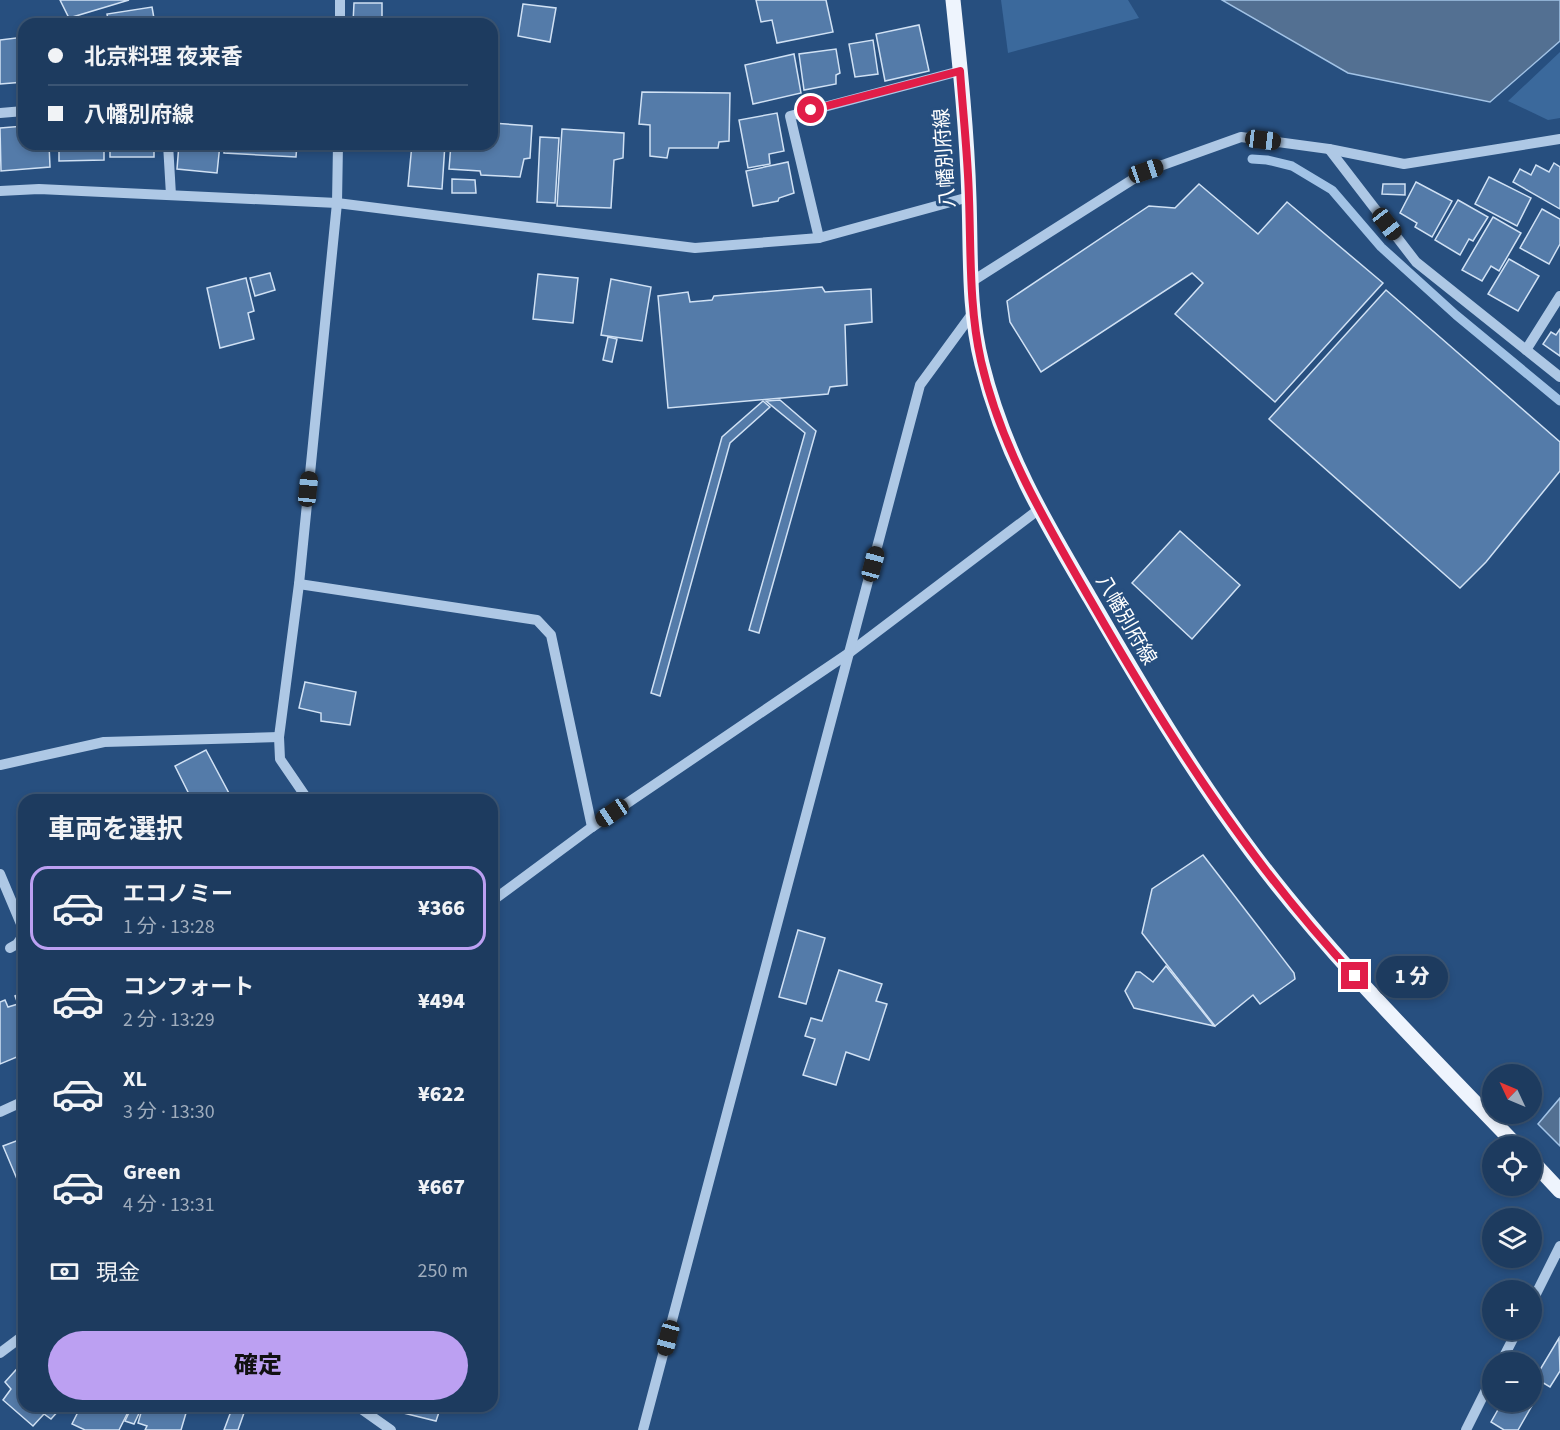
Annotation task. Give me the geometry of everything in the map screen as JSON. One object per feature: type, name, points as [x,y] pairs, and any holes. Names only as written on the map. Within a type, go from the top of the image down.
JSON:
[{"type":"main road","name":"八幡別府線","points":[[953,0],[969,197],[972,314],[982,363],[1015,463],[1038,510],[1138,684],[1216,802],[1256,857],[1340,960],[1507,1136]]},
{"type":"main road","points":[[1542,1172],[1560,1191]]},
{"type":"street","points":[[340,0],[340,18]]},
{"type":"street","points":[[819,238],[790,116],[960,71]]},
{"type":"street","points":[[0,113],[18,112]]},
{"type":"street","points":[[971,282],[1146,171],[1241,138],[1329,149],[1404,164],[1560,139]]},
{"type":"street","points":[[1329,149],[1416,262],[1560,377]]},
{"type":"street","points":[[168,150],[171,195]]},
{"type":"street","points":[[304,794],[280,759],[279,737],[299,584],[337,203],[338,150]]},
{"type":"street","points":[[0,191],[39,189],[337,203],[695,248],[819,238],[969,197]]},
{"type":"street","points":[[1526,350],[1560,296]]},
{"type":"street","points":[[643,1430],[920,385],[972,314]]},
{"type":"street","points":[[498,897],[592,827],[849,653],[1038,510]]},
{"type":"street","points":[[299,584],[537,620],[551,635],[592,827]]},
{"type":"street","points":[[0,765],[104,742],[279,737]]},
{"type":"street","points":[[0,874],[18,918]]},
{"type":"street","points":[[10,948],[18,942]]},
{"type":"street","points":[[0,1112],[18,1104]]},
{"type":"street","points":[[1542,1282],[1560,1246]]},
{"type":"street","points":[[0,1353],[18,1340]]},
{"type":"street","points":[[1466,1430],[1482,1398]]},
{"type":"street","points":[[366,1412],[391,1430]]},
{"type":"shaded area","points":[[1001,0],[1128,0],[1139,18],[1008,53]]},
{"type":"shaded area","points":[[1222,0],[1560,0],[1560,41],[1490,102],[1348,73]]},
{"type":"shaded area","points":[[1560,52],[1560,118],[1548,120],[1508,101]]},
{"type":"shaded area","points":[[1560,1098],[1560,1146],[1538,1124],[1542,1124],[1542,1119]]},
{"type":"building","points":[[60,0],[129,0],[69,18]]},
{"type":"building","points":[[756,0],[826,0],[833,32],[777,43],[772,20],[761,22]]},
{"type":"building","points":[[354,3],[382,3],[382,17],[353,18]]},
{"type":"building","points":[[523,4],[556,8],[550,42],[518,36]]},
{"type":"building","points":[[152,7],[154,18],[108,18],[107,14]]},
{"type":"building","points":[[919,25],[929,71],[885,81],[876,34]]},
{"type":"building","points":[[18,38],[18,82],[0,84],[0,40]]},
{"type":"building","points":[[873,40],[878,74],[855,77],[849,44]]},
{"type":"building","points":[[836,49],[840,73],[836,75],[836,84],[804,90],[799,54]]},
{"type":"building","points":[[794,54],[801,93],[753,104],[745,65]]},
{"type":"building","points":[[642,92],[730,93],[729,141],[719,142],[718,148],[669,148],[667,158],[650,156],[650,125],[639,124]]},
{"type":"building","points":[[777,113],[784,151],[769,154],[770,164],[748,168],[739,120]]},
{"type":"building","points":[[498,123],[532,126],[530,158],[524,159],[520,177],[481,175],[480,171],[449,169],[451,150],[498,150]]},
{"type":"building","points":[[18,126],[18,150],[49,150],[50,167],[1,171],[0,128]]},
{"type":"building","points":[[562,129],[624,133],[623,158],[614,160],[611,208],[557,206]]},
{"type":"building","points":[[540,137],[559,138],[555,203],[537,202]]},
{"type":"building","points":[[59,150],[104,150],[104,160],[59,161]]},
{"type":"building","points":[[110,150],[154,150],[154,157],[110,157]]},
{"type":"building","points":[[179,150],[219,150],[217,173],[177,169]]},
{"type":"building","points":[[224,150],[297,150],[296,157],[224,153]]},
{"type":"building","points":[[411,150],[445,150],[442,189],[408,186]]},
{"type":"building","points":[[788,162],[794,193],[779,198],[778,201],[753,206],[746,171]]},
{"type":"building","points":[[1554,163],[1560,167],[1560,209],[1513,182],[1520,169],[1531,175],[1536,165],[1549,172]]},
{"type":"building","points":[[1489,177],[1531,198],[1517,226],[1475,204]]},
{"type":"building","points":[[452,179],[475,180],[476,193],[452,193]]},
{"type":"building","points":[[1416,182],[1452,201],[1432,237],[1415,227],[1417,223],[1400,213]]},
{"type":"building","points":[[1199,184],[1258,234],[1287,202],[1383,283],[1275,402],[1175,314],[1203,283],[1192,273],[1041,372],[1010,322],[1007,301],[1149,206],[1175,208]]},
{"type":"building","points":[[1383,184],[1405,184],[1405,195],[1382,194]]},
{"type":"building","points":[[1458,200],[1488,217],[1473,241],[1469,239],[1460,255],[1435,240]]},
{"type":"building","points":[[1542,209],[1560,219],[1560,244],[1549,264],[1520,248]]},
{"type":"building","points":[[1493,217],[1521,233],[1499,271],[1491,266],[1482,281],[1462,270]]},
{"type":"building","points":[[1509,259],[1539,276],[1518,311],[1488,294]]},
{"type":"building","points":[[270,273],[275,290],[255,296],[250,278]]},
{"type":"building","points":[[538,274],[578,278],[573,323],[533,319]]},
{"type":"building","points":[[246,278],[254,311],[248,313],[254,339],[220,348],[207,288]]},
{"type":"building","points":[[611,279],[651,287],[642,341],[601,335]]},
{"type":"building","points":[[822,287],[825,292],[871,289],[872,322],[845,325],[847,385],[830,387],[828,394],[668,408],[658,296],[688,292],[690,302],[712,300],[714,296]]},
{"type":"building","points":[[1386,290],[1560,442],[1560,471],[1486,562],[1460,588],[1269,419]]},
{"type":"building","points":[[1560,329],[1560,356],[1543,344],[1551,332],[1556,335]]},
{"type":"building","points":[[608,337],[617,339],[612,362],[603,360]]},
{"type":"building","points":[[780,400],[816,431],[759,633],[749,630],[805,433],[766,401]]},
{"type":"building","points":[[763,401],[770,407],[730,443],[660,696],[651,693],[722,437]]},
{"type":"building","points":[[1180,531],[1240,585],[1192,639],[1132,583]]},
{"type":"building","points":[[305,682],[356,692],[350,725],[321,721],[321,713],[299,708]]},
{"type":"building","points":[[206,750],[229,794],[189,794],[175,766]]},
{"type":"building","points":[[1203,855],[1294,973],[1295,979],[1260,1004],[1253,995],[1215,1026],[1142,933],[1152,889]]},
{"type":"building","points":[[798,930],[825,938],[806,1004],[779,997]]},
{"type":"building","points":[[1166,966],[1214,1026],[1134,1008],[1125,991],[1136,972],[1140,972],[1153,982]]},
{"type":"building","points":[[839,970],[882,984],[876,1001],[887,1004],[869,1060],[846,1052],[836,1085],[803,1075],[815,1039],[805,1036],[811,1018],[822,1021]]},
{"type":"building","points":[[5,1000],[8,1007],[18,1004],[18,1056],[0,1064],[0,1002]]},
{"type":"building","points":[[18,1140],[18,1179],[17,1179],[3,1146]]},
{"type":"building","points":[[1559,1338],[1560,1371],[1550,1387],[1542,1382],[1542,1366]]},
{"type":"building","points":[[18,1368],[18,1412],[57,1412],[51,1419],[44,1414],[33,1426],[3,1400],[11,1389],[5,1382]]},
{"type":"building","points":[[78,1412],[128,1412],[119,1430],[85,1430],[72,1424]]},
{"type":"building","points":[[129,1412],[140,1412],[134,1424],[125,1421]]},
{"type":"building","points":[[141,1412],[186,1413],[181,1430],[145,1430],[147,1426],[138,1423]]},
{"type":"building","points":[[231,1412],[244,1412],[238,1430],[224,1430]]},
{"type":"building","points":[[399,1412],[439,1412],[436,1421]]},
{"type":"building","points":[[1497,1412],[1528,1412],[1518,1430],[1504,1430],[1491,1422]]},
{"type":"waterway","points":[[1252,159],[1292,166],[1332,190],[1381,247],[1456,315],[1560,401]]},
{"type":"route","points":[[811,110],[960,71],[969,197],[972,314],[982,363],[1015,463],[1038,510],[1138,684],[1216,802],[1256,857],[1355,976]]}]
